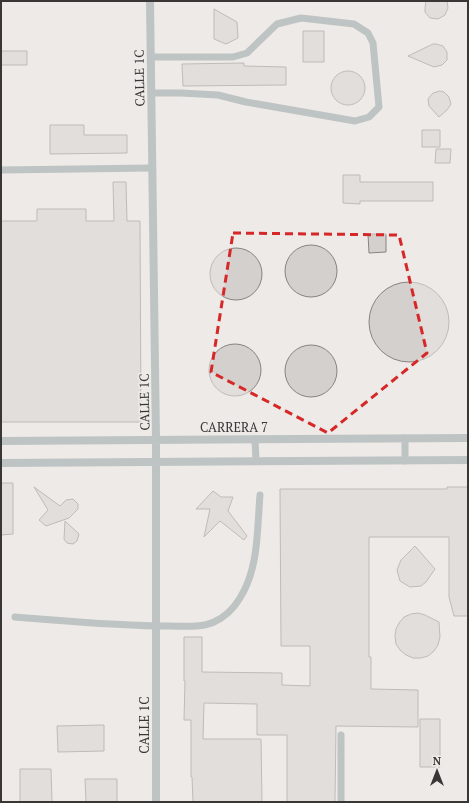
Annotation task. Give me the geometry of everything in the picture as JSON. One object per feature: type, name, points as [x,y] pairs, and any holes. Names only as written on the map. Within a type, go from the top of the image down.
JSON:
[{"type":"street","name":"CALLE 1C","points":[[150,1],[156,439],[156,802]]},
{"type":"street","name":"CARRERA 7","points":[[1,441],[468,438]]},
{"type":"street","points":[[1,463],[468,460]]},
{"type":"lane","points":[[150,57],[233,57],[247,53],[277,24],[301,18],[354,24],[368,33],[373,44],[378,107],[369,117],[355,121],[246,102],[218,95],[151,93]]},
{"type":"lane","points":[[1,170],[152,168]]},
{"type":"lane","points":[[405,438],[405,461]]},
{"type":"lane","points":[[255,439],[256,461]]},
{"type":"lane","points":[[15,617],[103,624],[156,626],[197,626],[214,623],[228,613],[240,598],[252,573],[260,495]]},
{"type":"lane","points":[[341,735],[341,802]]},
{"type":"highlighted area","points":[[233,233],[399,235],[427,353],[328,433],[211,372]]},
{"type":"building","points":[[426,1],[447,1],[448,8],[445,15],[438,19],[430,18],[425,12]]},
{"type":"building","points":[[214,9],[237,22],[238,38],[226,44],[214,39]]},
{"type":"building","points":[[303,31],[324,31],[324,62],[303,62]]},
{"type":"building","points":[[433,44],[443,46],[447,52],[447,60],[442,65],[434,67],[408,56]]},
{"type":"building","points":[[1,51],[27,51],[27,65],[1,65]]},
{"type":"building","points":[[244,63],[244,66],[286,67],[286,85],[183,86],[182,64]]},
{"type":"building","points":[[351,71],[360,76],[364,81],[364,95],[360,100],[355,104],[345,105],[341,104],[332,95],[331,85],[332,81],[341,72]]},
{"type":"building","points":[[440,91],[444,92],[449,97],[451,104],[439,117],[429,106],[428,99],[433,93]]},
{"type":"building","points":[[50,125],[84,125],[84,135],[127,135],[127,153],[50,154]]},
{"type":"building","points":[[422,130],[440,130],[440,147],[422,147]]},
{"type":"building","points":[[436,149],[451,149],[450,163],[435,163]]},
{"type":"building","points":[[343,175],[360,175],[360,182],[433,182],[433,201],[360,201],[360,204],[343,203]]},
{"type":"building","points":[[113,182],[126,182],[127,221],[140,221],[141,422],[1,422],[1,221],[37,221],[37,209],[86,209],[86,221],[114,221]]},
{"type":"building","points":[[368,234],[386,234],[386,252],[369,253]]},
{"type":"building","points":[[311,245],[321,247],[329,253],[335,261],[337,271],[335,281],[329,289],[321,295],[311,297],[301,295],[293,289],[287,281],[285,271],[287,261],[293,253],[301,247]]},
{"type":"building","points":[[236,248],[246,250],[254,256],[260,264],[262,274],[260,284],[254,292],[246,298],[236,300],[226,298],[218,292],[212,284],[210,274],[212,264],[218,256],[226,250]]},
{"type":"building","points":[[409,282],[424,285],[437,294],[446,307],[449,322],[446,337],[437,350],[424,359],[409,362],[394,359],[381,350],[372,337],[369,322],[372,307],[381,294],[394,285]]},
{"type":"building","points":[[235,344],[245,346],[253,352],[259,360],[261,370],[259,380],[253,388],[245,394],[235,396],[225,394],[217,388],[211,380],[209,370],[211,360],[217,352],[225,346]]},
{"type":"building","points":[[311,345],[321,347],[329,353],[335,361],[337,371],[335,381],[329,389],[321,395],[311,397],[301,395],[293,389],[287,381],[285,371],[287,361],[293,353],[301,347]]},
{"type":"building","points":[[1,483],[13,483],[13,534],[1,535]]},
{"type":"building","points":[[34,487],[60,506],[66,500],[73,499],[78,504],[78,509],[69,518],[46,526],[39,520],[48,510]]},
{"type":"building","points":[[447,487],[468,487],[468,616],[454,616],[449,597],[449,537],[369,537],[369,657],[371,657],[371,689],[418,690],[418,727],[336,726],[335,802],[287,802],[287,735],[257,735],[257,704],[204,703],[203,739],[261,739],[262,802],[193,802],[191,777],[191,720],[184,720],[184,637],[202,637],[202,672],[282,673],[282,685],[310,686],[310,646],[281,646],[280,489],[447,489]]},
{"type":"building","points":[[213,491],[221,497],[233,497],[228,511],[247,536],[244,540],[220,521],[204,537],[210,509],[196,509]]},
{"type":"building","points":[[65,521],[79,534],[77,541],[73,544],[67,543],[64,539]]},
{"type":"building","points":[[415,546],[435,569],[426,582],[421,586],[410,587],[400,581],[397,570],[401,560]]},
{"type":"building","points":[[418,613],[439,622],[440,637],[438,645],[428,656],[413,658],[400,650],[396,644],[395,636],[396,629],[404,617]]},
{"type":"building","points":[[420,719],[440,719],[440,767],[420,767]]},
{"type":"building","points":[[104,725],[104,751],[58,752],[57,726]]},
{"type":"building","points":[[20,769],[51,769],[52,802],[20,802]]},
{"type":"building","points":[[85,779],[117,779],[117,802],[86,802]]}]
